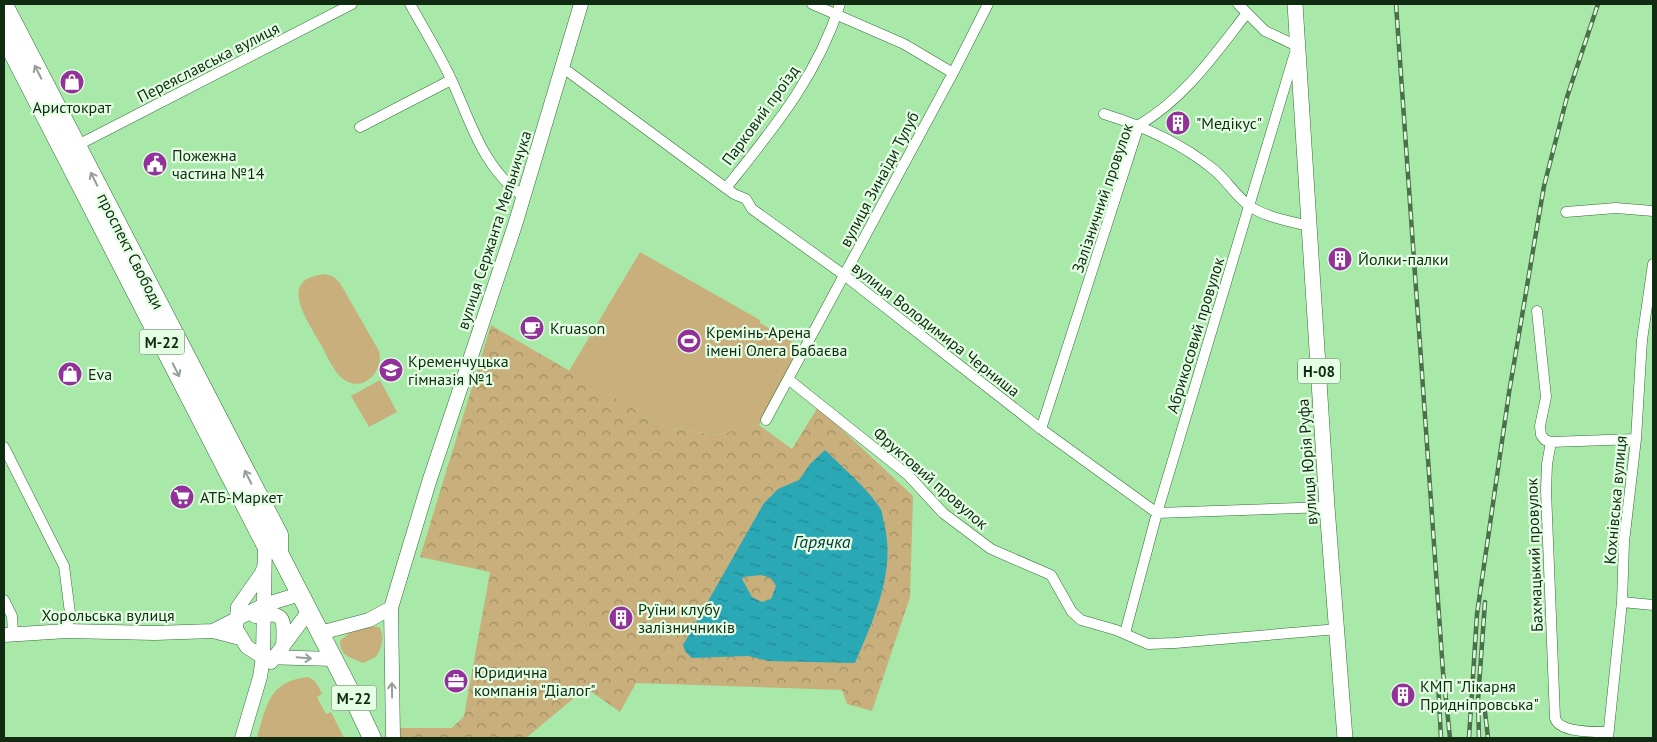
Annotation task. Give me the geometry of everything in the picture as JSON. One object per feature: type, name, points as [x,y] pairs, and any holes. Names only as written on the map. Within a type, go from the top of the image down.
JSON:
[{"type":"highway","name":"проспект Свободи","points":[[4,5],[71,149]]},
{"type":"highway","name":"проспект Свободи","points":[[4,36],[71,149],[279,535],[270,553],[300,594],[372,738]]},
{"type":"main road","name":"вулиця Юрія Руфа","points":[[1295,4],[1327,507],[1345,738]]},
{"type":"street","name":"Переяславська вулиця","points":[[71,149],[352,4]]},
{"type":"street","points":[[410,4],[452,80],[479,145],[493,169],[509,186],[524,197]]},
{"type":"street","name":"вулиця Сержанта Мельничука","points":[[392,738],[391,608],[429,482],[524,197],[581,4]]},
{"type":"street","points":[[812,4],[838,9],[904,44],[953,73]]},
{"type":"street","name":"вулиця Зинаїди Тулуб","points":[[766,420],[953,73],[988,4]]},
{"type":"street","points":[[1238,4],[1266,31],[1297,46]]},
{"type":"street","name":"Парковий проїзд","points":[[726,188],[803,86],[838,9]]},
{"type":"street","name":"Залізничний провулок","points":[[1041,429],[1139,125],[1162,112],[1202,72],[1248,12]]},
{"type":"street","name":"Абрикосовий провулок","points":[[1125,633],[1157,513],[1297,46]]},
{"type":"street","name":"вулиця Володимира Черниша","points":[[562,67],[726,188],[746,199],[752,209],[844,275],[1041,429],[1157,513]]},
{"type":"street","points":[[360,127],[452,80]]},
{"type":"street","points":[[1104,114],[1139,125],[1213,169],[1250,206],[1265,215],[1309,226]]},
{"type":"street","points":[[1566,212],[1616,208],[1653,211]]},
{"type":"street","name":"Кохнівська вулиця","points":[[1608,735],[1622,602],[1624,542],[1636,440],[1642,340],[1653,264]]},
{"type":"street","points":[[1537,311],[1546,397],[1540,426],[1541,435],[1545,440],[1551,442],[1636,440]]},
{"type":"street","name":"Фруктовий провулок","points":[[788,379],[908,475],[943,512],[991,550],[1051,575],[1072,612],[1081,620],[1125,633],[1148,644],[1175,644],[1338,629]]},
{"type":"street","name":"Бахмацький провулок","points":[[1551,442],[1547,464],[1546,491],[1555,718],[1562,727],[1608,735]]},
{"type":"street","points":[[4,447],[64,566],[70,606],[67,631]]},
{"type":"street","points":[[1157,513],[1327,507]]},
{"type":"street","points":[[270,553],[264,631],[270,636],[278,635],[284,630]]},
{"type":"street","points":[[270,553],[262,573],[238,607],[236,629],[240,638],[252,652],[334,659]]},
{"type":"street","points":[[266,614],[300,594]]},
{"type":"street","points":[[4,600],[12,616],[9,634]]},
{"type":"street","points":[[1622,602],[1653,605]]},
{"type":"street","points":[[320,633],[369,620],[391,608]]},
{"type":"street","points":[[273,654],[308,610]]},
{"type":"street","points":[[266,614],[273,654]]},
{"type":"street","points":[[213,631],[236,618],[266,614],[279,616],[284,620],[284,630],[260,677],[242,738]]},
{"type":"street","name":"Хорольська вулиця","points":[[9,634],[67,631],[155,633],[213,631]]},
{"type":"street","points":[[213,631],[240,638]]},
{"type":"green space","name":"Кремінь-Арена імені Олега Бабаєва","points":[[640,252],[760,320],[760,323],[799,346],[759,425],[716,435],[665,427],[569,371]]},
{"type":"green space","points":[[326,274],[334,277],[340,283],[379,351],[379,365],[372,377],[367,381],[353,384],[342,378],[334,369],[303,312],[299,301],[302,283],[311,277]]},
{"type":"green space","points":[[491,325],[665,427],[716,435],[759,425],[792,449],[818,407],[913,496],[910,597],[872,711],[847,704],[842,690],[636,683],[620,712],[586,688],[526,738],[398,738],[398,728],[452,728],[464,716],[490,572],[420,557]]},
{"type":"green space","points":[[380,380],[397,412],[369,427],[351,396]]},
{"type":"green space","points":[[369,626],[379,627],[382,642],[376,657],[363,663],[350,658],[344,653],[340,646],[340,641],[354,629]]},
{"type":"green space","points":[[308,677],[318,686],[322,694],[317,697],[326,714],[331,712],[344,738],[257,738],[271,697],[285,684],[295,679]]},
{"type":"water","name":"Гарячка","points":[[825,450],[854,478],[880,508],[885,527],[887,562],[885,580],[875,614],[855,663],[768,661],[748,656],[692,658],[685,651],[683,645],[764,503],[778,489],[799,480],[810,464]],"holes":[[[761,575],[771,578],[776,586],[771,599],[762,602],[752,597],[742,579],[743,577]]]},
{"type":"railway","points":[[1396,4],[1443,672],[1450,738]]},
{"type":"railway","points":[[1469,738],[1477,614],[1509,393],[1544,186],[1567,97],[1598,4]]},
{"type":"railway","points":[[1479,738],[1478,700],[1485,602]]},
{"type":"railway","points":[[1438,682],[1441,738]]},
{"type":"railway","points":[[1484,703],[1488,738]]},
{"type":"place","name":"Аристократ","points":[[72,82]]},
{"type":"place","name":"\"Медікус\"","points":[[1178,123]]},
{"type":"place","name":"Пожежна частина №14","points":[[155,164]]},
{"type":"place","name":"Йолки-палки","points":[[1340,259]]},
{"type":"place","name":"Kruason","points":[[532,328]]},
{"type":"place","name":"Кремінь-Арена імені Олега Бабаєва","points":[[689,341]]},
{"type":"place","name":"Кременчуцька гімназія №1","points":[[391,370]]},
{"type":"place","name":"Eva","points":[[70,374]]},
{"type":"place","name":"АТБ-Маркет","points":[[182,497]]},
{"type":"place","name":"Руїни клубу залізничників","points":[[621,618]]},
{"type":"place","name":"Юридична компанія \"Діалог\"","points":[[456,681]]},
{"type":"place","name":"КМП \"Лікарня Придніпровська\"","points":[[1403,695]]}]
